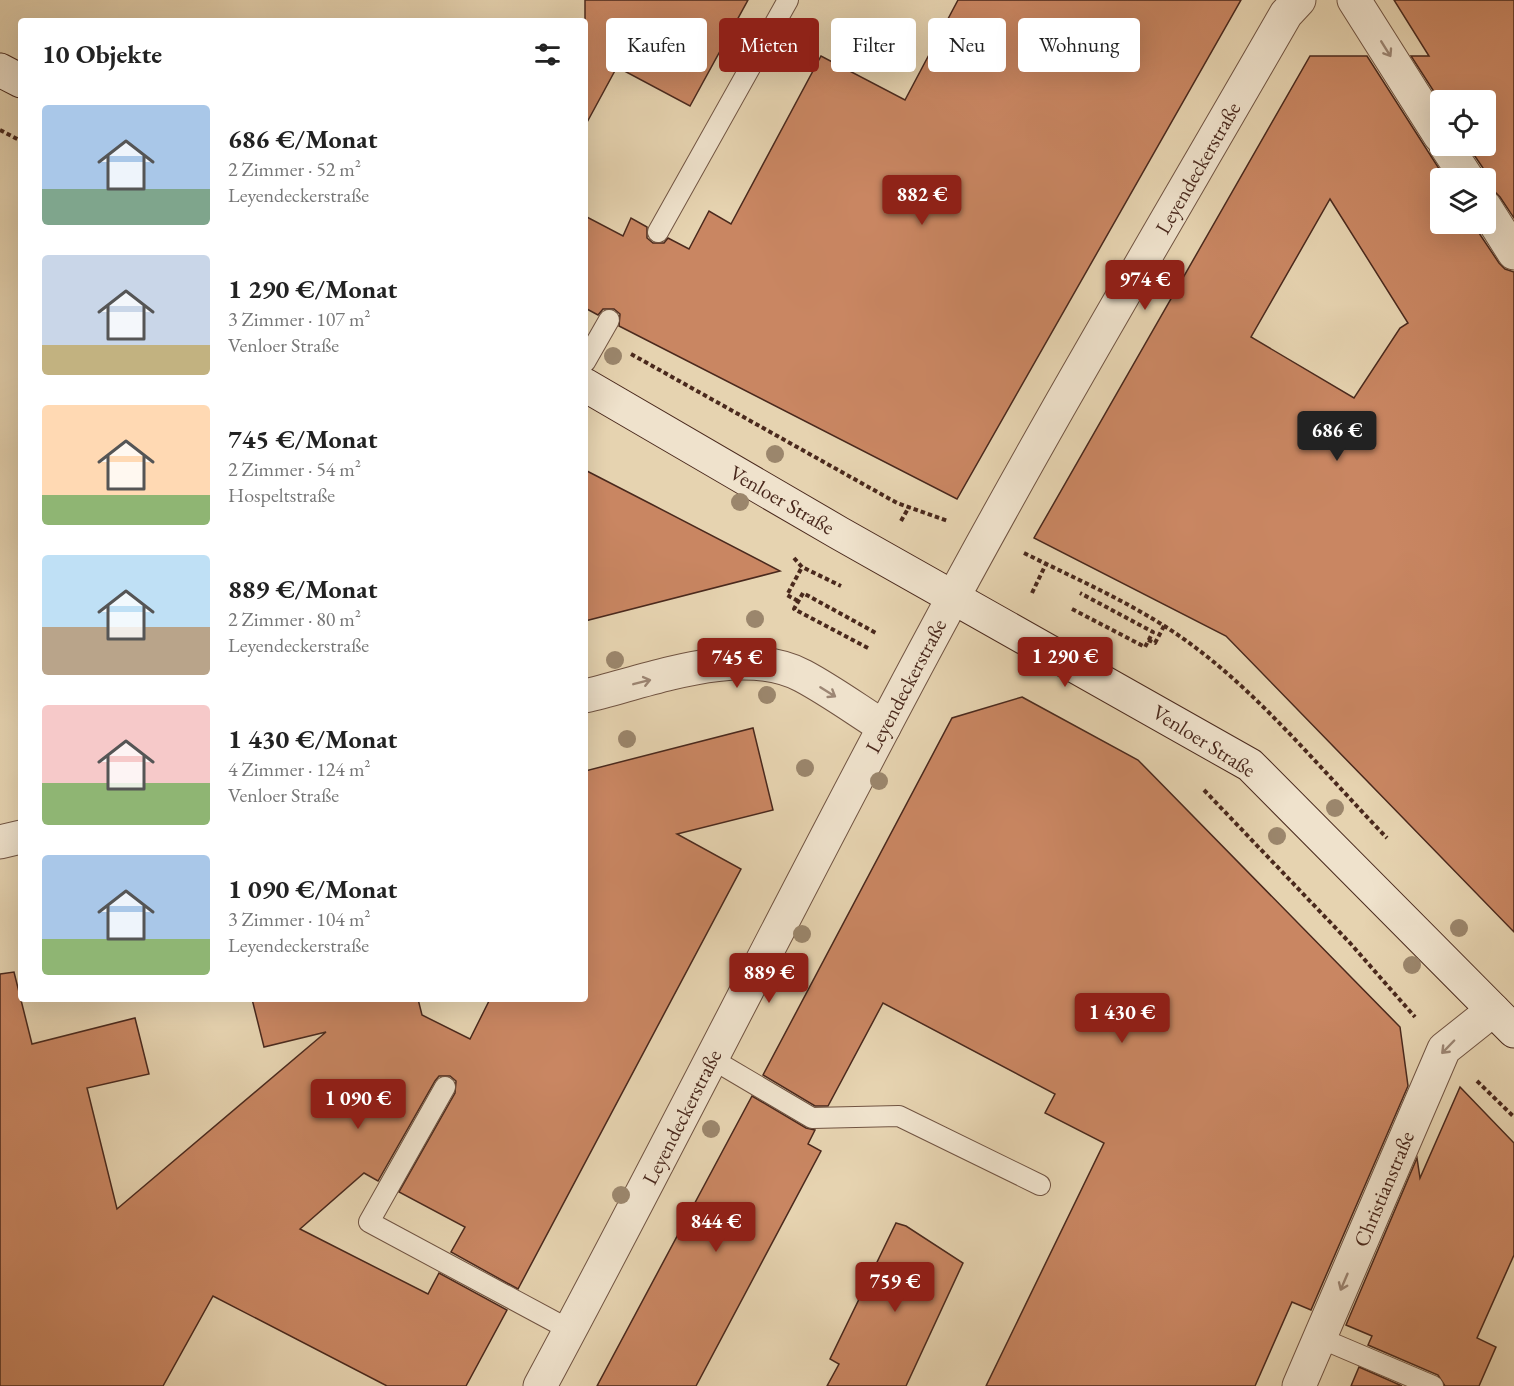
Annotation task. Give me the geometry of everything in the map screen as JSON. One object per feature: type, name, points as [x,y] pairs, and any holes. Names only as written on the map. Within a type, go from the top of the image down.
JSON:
[{"type":"street","name":"Leyendeckerstraße","points":[[540,1386],[954,597],[1286,14],[1299,0]]},
{"type":"street","points":[[1354,0],[1430,120]]},
{"type":"street","points":[[0,70],[18,79]]},
{"type":"street","points":[[1496,224],[1514,253]]},
{"type":"street","name":"Venloer Straße","points":[[588,387],[839,533],[1250,765],[1503,1021]]},
{"type":"street","points":[[588,695],[714,664],[758,663],[801,675],[884,727]]},
{"type":"street","points":[[0,842],[18,838]]},
{"type":"street","name":"Christianstraße","points":[[1299,1386],[1444,1049],[1503,1021]]},
{"type":"lane","points":[[658,232],[789,0]]},
{"type":"lane","points":[[588,357],[609,320]]},
{"type":"lane","points":[[712,1059],[812,1118],[899,1116],[1040,1185]]},
{"type":"lane","points":[[445,1087],[369,1222],[570,1330]]},
{"type":"lane","points":[[1320,1338],[1433,1386]]},
{"type":"path","points":[[0,130],[18,139]]},
{"type":"path","points":[[786,549],[802,567],[852,592]]},
{"type":"path","points":[[798,601],[787,595],[802,567]]},
{"type":"path","points":[[868,648],[794,609],[802,593],[876,633]]},
{"type":"path","points":[[1072,609],[1145,647],[1153,632],[1080,593]]},
{"type":"path","points":[[1148,640],[1155,643],[1164,626]]},
{"type":"path","points":[[1198,785],[1350,943],[1444,1049],[1514,1117]]},
{"type":"building","points":[[585,0],[748,0],[738,18],[719,18],[719,53],[690,106],[626,72],[707,72],[707,18],[606,18],[606,72],[614,72],[588,120],[588,18],[585,18]]},
{"type":"building","points":[[958,0],[1241,0],[957,499],[619,326],[620,314],[614,309],[603,309],[598,315],[588,310],[588,218],[623,236],[631,218],[647,227],[647,238],[653,243],[664,243],[668,238],[689,249],[709,211],[731,224],[812,72],[819,72],[821,56],[831,61],[831,72],[852,72],[905,100],[928,57],[928,72],[1006,72],[1006,18],[948,18]]},
{"type":"building","points":[[1394,0],[1514,0],[1514,218],[1496,193],[1496,168],[1483,168],[1475,156],[1496,156],[1496,90],[1433,90],[1411,56],[1429,56]]},
{"type":"building","points":[[1310,56],[1367,56],[1439,168],[1430,168],[1430,234],[1480,234],[1499,263],[1505,269],[1514,272],[1514,932],[1226,636],[1034,538]],"holes":[[[1330,199],[1408,323],[1400,328],[1354,398],[1251,337]]]},
{"type":"building","points":[[588,472],[651,504],[780,571],[588,620]]},
{"type":"building","points":[[1022,697],[1138,760],[1400,1027],[1408,1086],[1311,1310],[1292,1302],[1255,1386],[986,1386],[1104,1143],[1045,1113],[1055,1094],[883,1003],[828,1106],[815,1106],[763,1075],[952,718]]},
{"type":"building","points":[[753,728],[773,810],[677,834],[741,869],[518,1289],[451,1252],[465,1227],[399,1192],[455,1093],[456,1081],[450,1076],[439,1076],[435,1081],[378,1181],[364,1173],[300,1229],[428,1294],[439,1273],[507,1310],[466,1386],[387,1386],[213,1296],[163,1386],[0,1386],[0,974],[14,972],[18,988],[18,1002],[22,1002],[32,1044],[135,1018],[149,1074],[87,1088],[117,1209],[326,1032],[264,1047],[253,1002],[419,1002],[422,1015],[470,1039],[488,1002],[588,1002],[588,770]]},
{"type":"building","points":[[1460,1087],[1514,1143],[1514,1255],[1477,1338],[1496,1347],[1479,1386],[1445,1386],[1438,1375],[1368,1345],[1372,1336],[1346,1325],[1417,1158],[1420,1178]]},
{"type":"building","points":[[752,1096],[806,1128],[815,1130],[808,1144],[821,1151],[696,1386],[597,1386]]},
{"type":"building","points":[[896,1223],[906,1226],[963,1263],[906,1386],[827,1386],[839,1364],[830,1359]]},
{"type":"building","points":[[1359,1367],[1402,1386],[1351,1386]]}]
